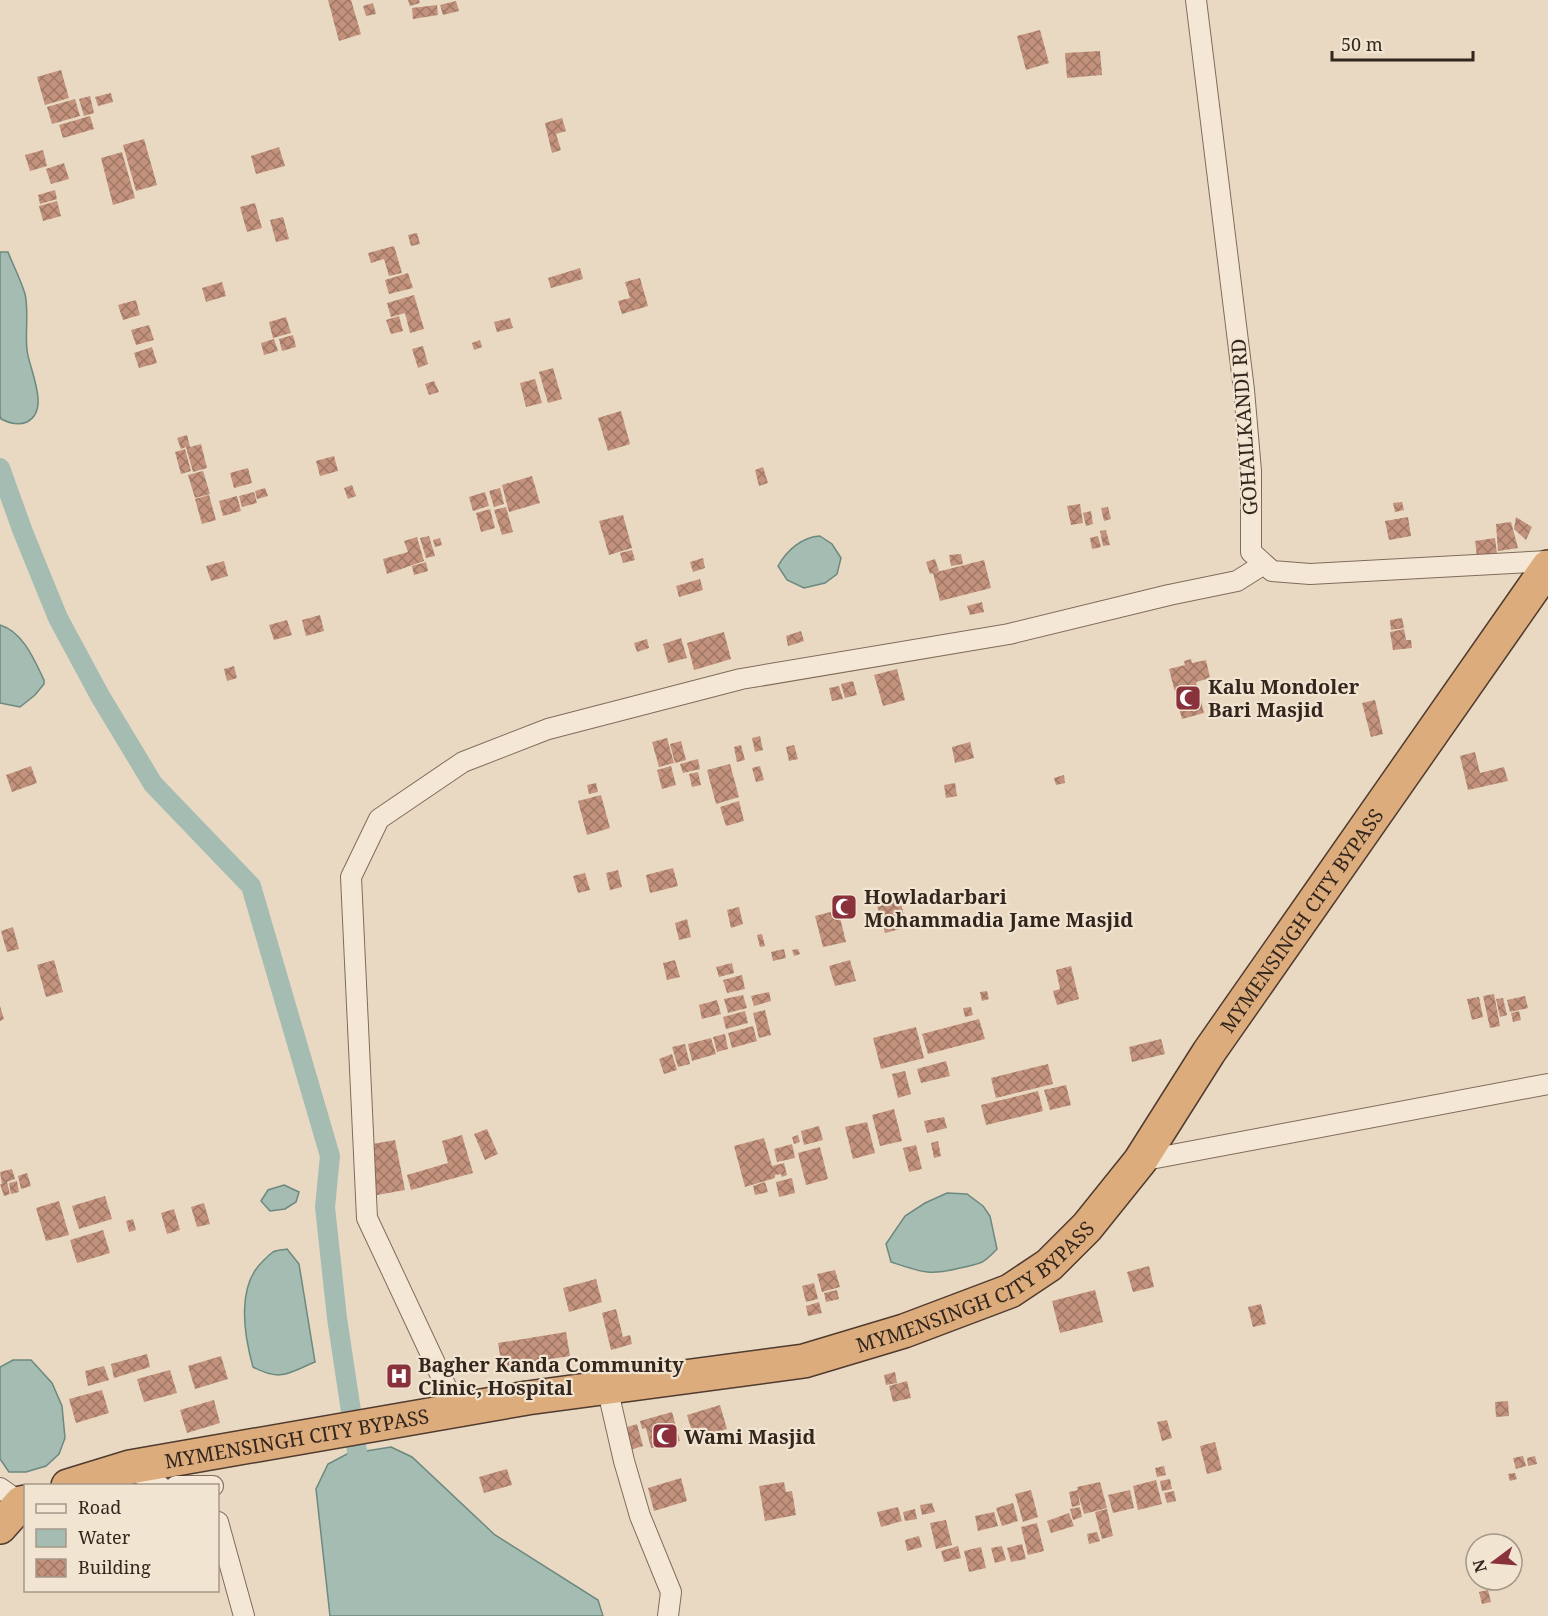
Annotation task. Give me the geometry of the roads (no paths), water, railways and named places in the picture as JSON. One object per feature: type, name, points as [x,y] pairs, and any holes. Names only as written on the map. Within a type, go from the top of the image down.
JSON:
[{"type":"highway","name":"MYMENSINGH CITY BYPASS","points":[[71,1484],[130,1467],[527,1398],[804,1361],[904,1331],[1010,1291],[1049,1265],[1087,1227],[1140,1161],[1215,1042],[1548,567]]},
{"type":"street","name":"GOHAILKANDI RD","points":[[1196,0],[1244,390],[1251,471],[1251,552],[1264,564]]},
{"type":"street","points":[[457,1410],[367,1218],[351,877],[379,819],[463,762],[548,729],[741,679],[1009,634],[1237,581],[1264,564],[1272,571],[1310,574],[1548,561]]},
{"type":"street","points":[[1140,1161],[1548,1084]]},
{"type":"street","points":[[607,1387],[624,1461],[640,1516],[671,1592],[668,1616]]},
{"type":"street","points":[[130,1467],[158,1484]]},
{"type":"street","points":[[219,1526],[244,1616]]},
{"type":"water","points":[[0,252],[8,252],[25,294],[27,350],[37,389],[37,408],[34,416],[20,424],[1,419],[0,415]]},
{"type":"water","points":[[820,536],[832,544],[841,558],[837,574],[825,583],[804,588],[787,580],[778,566],[782,560],[801,542]]},
{"type":"water","points":[[0,625],[21,640],[32,655],[44,680],[44,684],[35,695],[20,707],[0,703]]},
{"type":"water","points":[[284,1185],[299,1192],[296,1202],[285,1209],[270,1211],[261,1201],[268,1190]]},
{"type":"water","points":[[947,1193],[967,1194],[983,1206],[990,1216],[997,1249],[981,1263],[940,1272],[918,1270],[891,1262],[886,1244],[905,1216]]},
{"type":"water","points":[[287,1249],[299,1264],[315,1362],[278,1375],[253,1367],[244,1311],[254,1271],[273,1252]]},
{"type":"water","points":[[13,1360],[31,1360],[52,1383],[62,1406],[65,1438],[59,1454],[46,1466],[26,1472],[9,1472],[0,1459],[0,1367]]},
{"type":"water","points":[[391,1447],[412,1457],[495,1535],[598,1600],[603,1616],[330,1616],[316,1489],[328,1464],[347,1454]]},
{"type":"waterway","points":[[0,468],[58,618],[100,696],[153,784],[251,886],[330,1156],[325,1207],[337,1318],[361,1478]]},
{"type":"place","name":"Kalu Mondoler Bari Masjid","points":[[1188,698]]},
{"type":"place","name":"Howladarbari Mohammadia Jame Masjid","points":[[844,907]]},
{"type":"place","name":"Bagher Kanda Community Clinic, Hospital","points":[[399,1376]]},
{"type":"place","name":"Wami Masjid","points":[[665,1436]]}]
